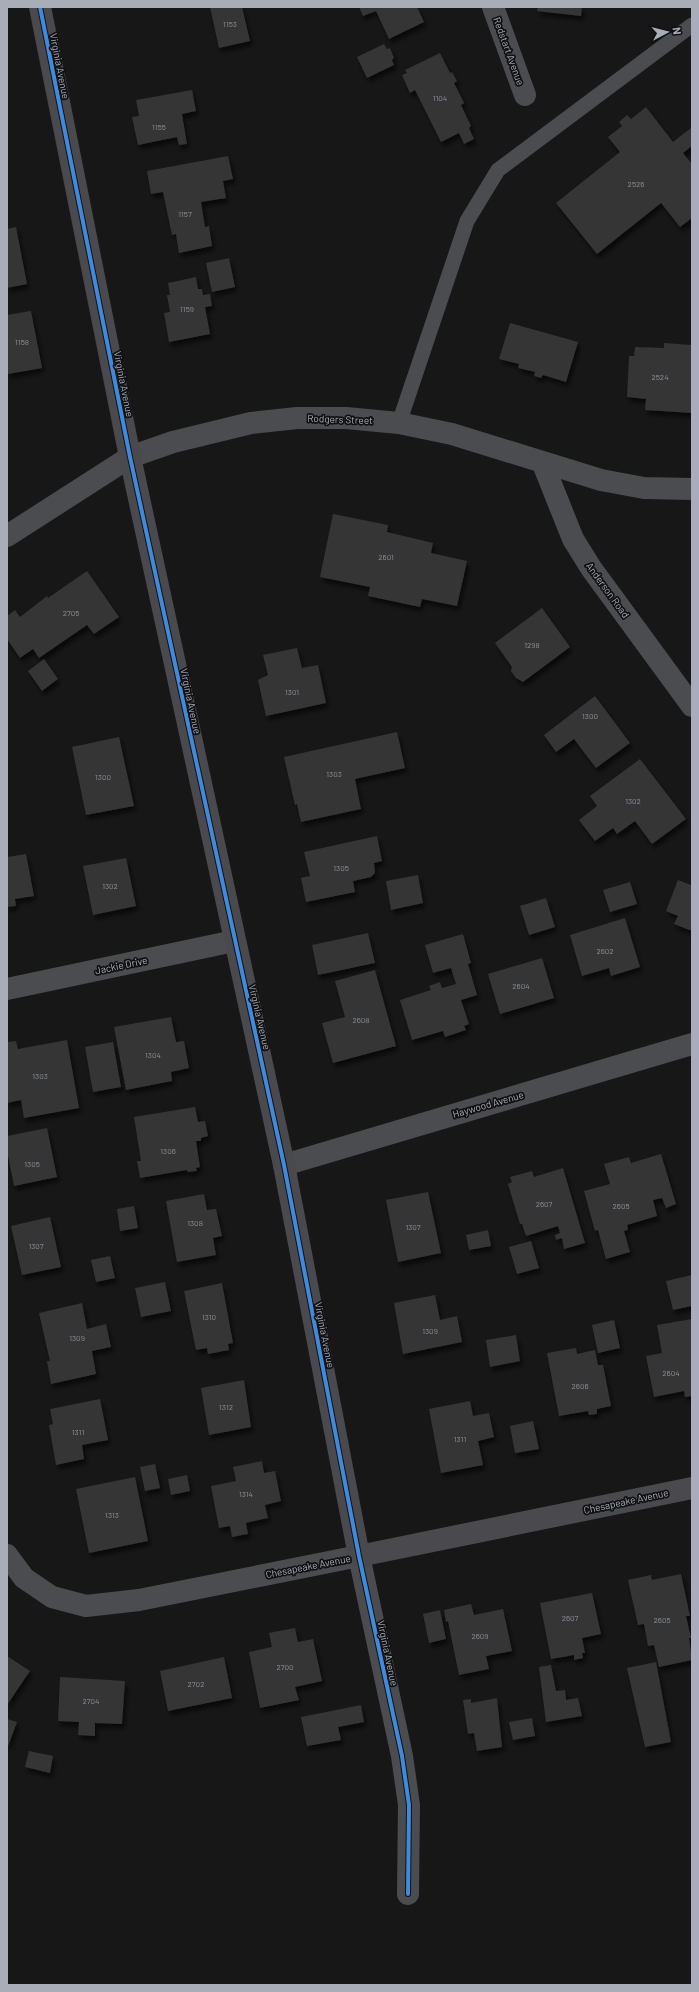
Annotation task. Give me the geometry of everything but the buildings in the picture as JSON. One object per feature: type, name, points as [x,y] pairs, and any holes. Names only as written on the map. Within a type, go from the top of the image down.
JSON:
[{"type":"street","name":"Virginia Avenue","points":[[40,7],[130,457],[234,941],[284,1165],[359,1556],[402,1756],[409,1806],[408,1894]]},
{"type":"street","name":"Redstart Avenue","points":[[493,7],[525,95]]},
{"type":"street","name":"Rodgers Street","points":[[7,536],[130,457],[173,442],[251,423],[297,418],[346,418],[399,422],[452,434],[543,464],[601,480],[644,488],[692,489]]},
{"type":"street","name":"Anderson Road","points":[[543,464],[562,513],[580,550],[591,568],[692,706]]},
{"type":"street","name":"Jackie Drive","points":[[7,988],[234,941]]},
{"type":"street","name":"Haywood Avenue","points":[[284,1165],[692,1044]]},
{"type":"street","name":"Chesapeake Avenue","points":[[7,1555],[9,1560],[24,1578],[52,1597],[86,1606],[139,1600],[692,1488]]},
{"type":"lane","points":[[399,422],[467,221],[498,170],[692,25]]},
{"type":"cycle path","points":[[40,7],[130,457],[284,1165],[359,1556],[402,1756],[409,1805],[408,1894]]}]
